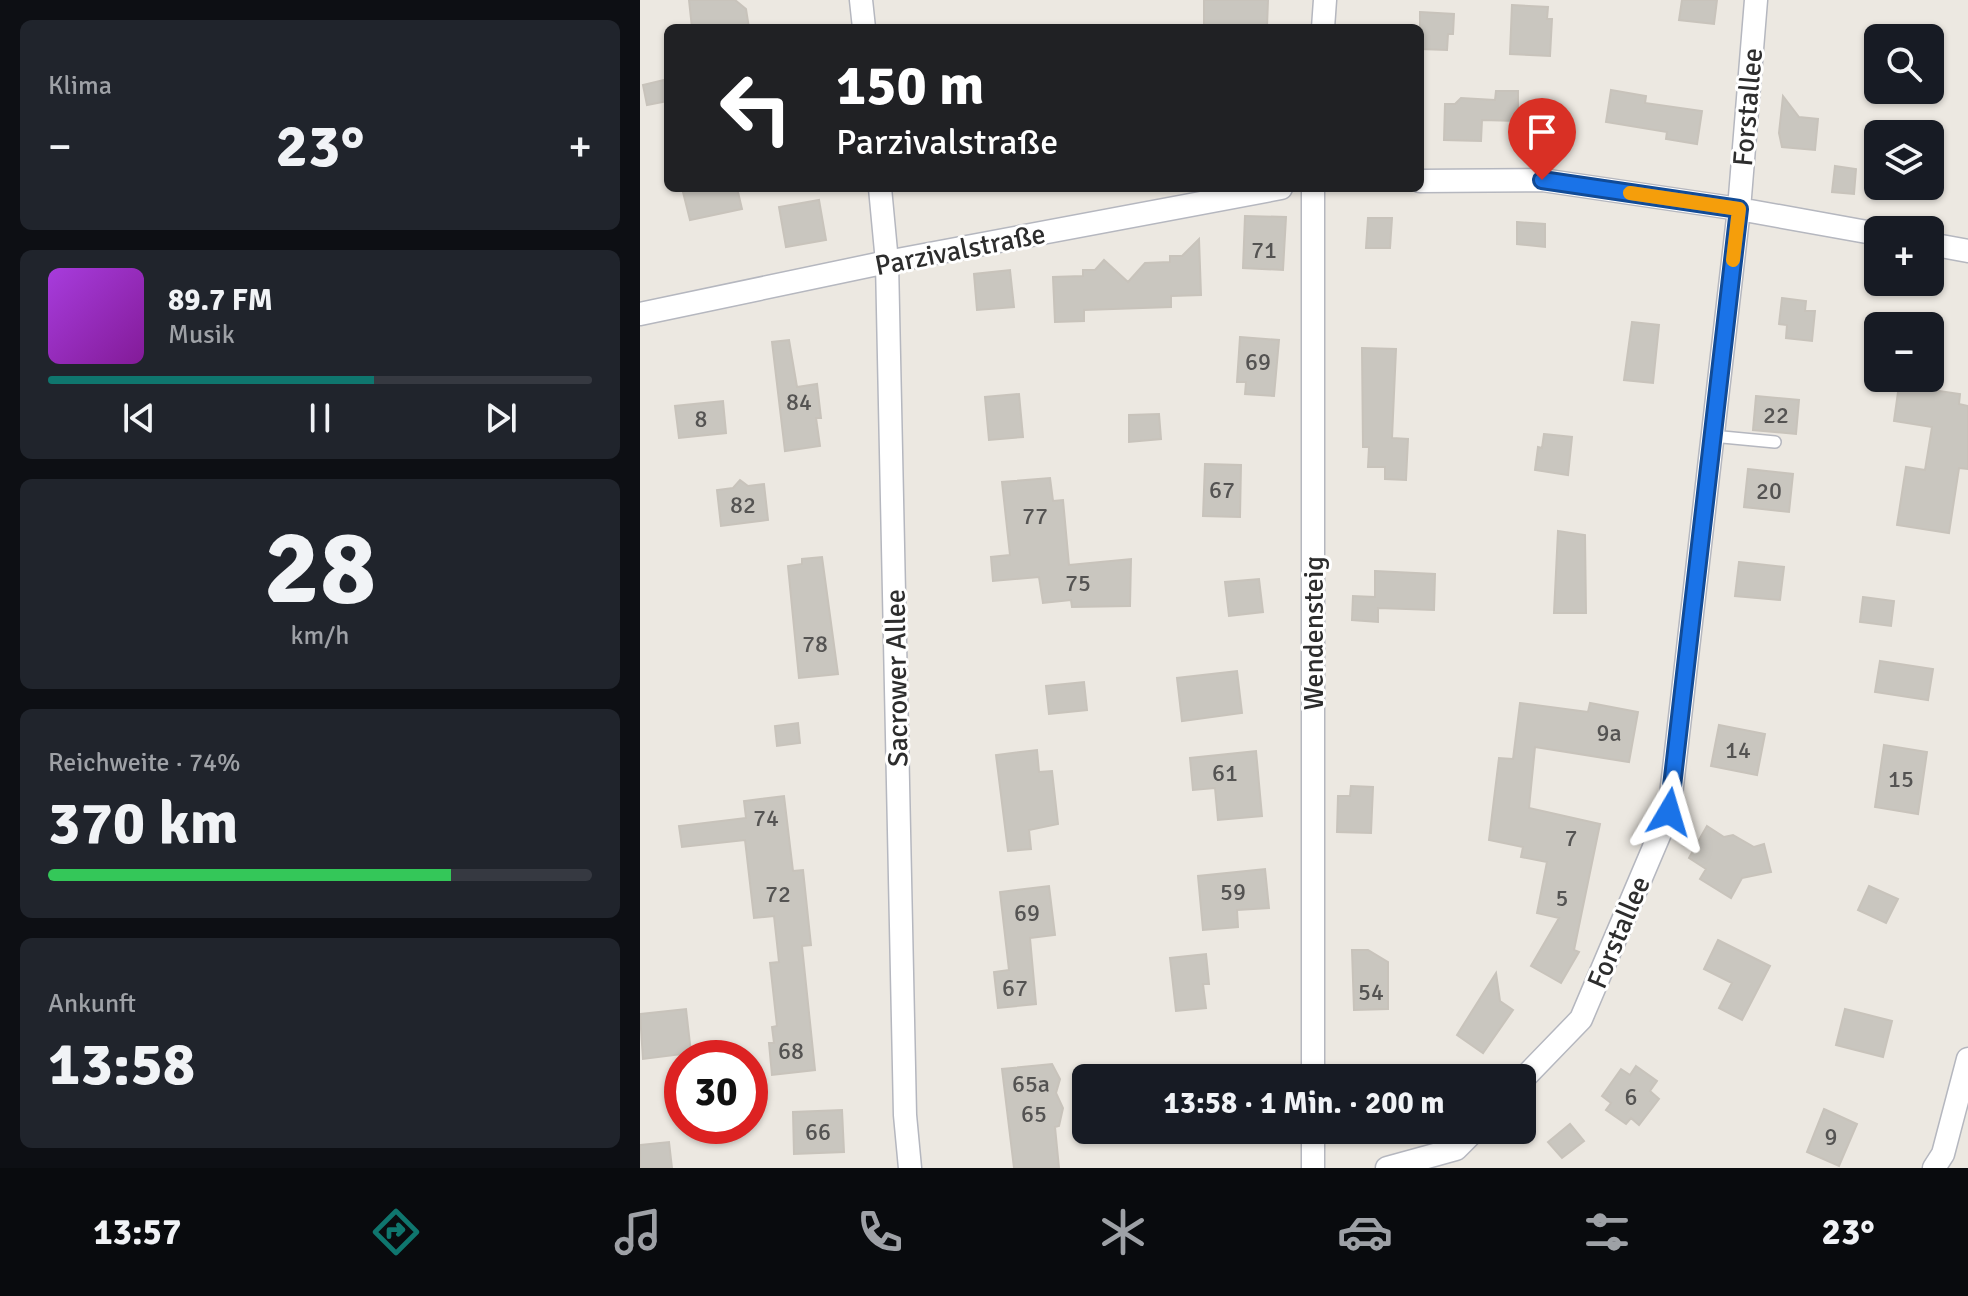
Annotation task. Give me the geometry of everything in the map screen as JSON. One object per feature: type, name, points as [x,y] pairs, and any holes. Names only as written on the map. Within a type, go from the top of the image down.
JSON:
[{"type":"street","points":[[861,0],[864,24]]},
{"type":"street","points":[[1323,24],[1325,0]]},
{"type":"street","name":"Forstallee","points":[[1536,1066],[1581,1019],[1669,812],[1739,209],[1756,0]]},
{"type":"street","points":[[1424,181],[1542,180],[1739,209],[1864,231]]},
{"type":"street","name":"Sacrower Allee","points":[[880,192],[887,262],[904,1083],[910,1168]]},
{"type":"street","name":"Parzivalstraße","points":[[640,314],[887,262],[1260,192]]},
{"type":"street","name":"Wendensteig","points":[[1313,192],[1313,1064]]},
{"type":"street","points":[[1944,247],[1968,251]]},
{"type":"street","points":[[1934,1168],[1943,1154],[1968,1059]]},
{"type":"street","points":[[1313,1144],[1313,1168]]},
{"type":"street","points":[[1387,1168],[1456,1149],[1461,1144]]},
{"type":"lane","points":[[1712,436],[1775,442]]},
{"type":"building","points":[[689,0],[735,0],[746,9],[748,24],[692,24]]},
{"type":"building","points":[[1204,0],[1268,0],[1267,24],[1204,24]]},
{"type":"building","points":[[1682,0],[1717,0],[1714,24],[1679,20]]},
{"type":"building","points":[[1512,5],[1548,7],[1547,19],[1552,19],[1550,56],[1510,54]]},
{"type":"building","points":[[1420,12],[1454,14],[1453,34],[1448,34],[1447,50],[1424,49],[1424,24],[1420,24]]},
{"type":"building","points":[[664,80],[664,102],[647,105],[643,85]]},
{"type":"building","points":[[1611,90],[1646,96],[1645,103],[1702,111],[1697,144],[1666,139],[1667,132],[1606,122]]},
{"type":"building","points":[[1496,91],[1518,91],[1518,121],[1482,120],[1481,141],[1444,140],[1445,104],[1455,104],[1461,98],[1495,100]]},
{"type":"building","points":[[1783,96],[1799,117],[1818,119],[1815,150],[1782,147],[1779,133]]},
{"type":"building","points":[[1523,107],[1557,108],[1556,141],[1522,140]]},
{"type":"building","points":[[1835,166],[1856,169],[1854,194],[1832,192]]},
{"type":"building","points":[[683,192],[738,192],[742,209],[690,220]]},
{"type":"building","points":[[819,200],[826,240],[786,247],[779,207]]},
{"type":"building","points":[[1245,216],[1286,217],[1283,270],[1243,268]]},
{"type":"building","points":[[1368,218],[1392,218],[1390,248],[1366,248]]},
{"type":"building","points":[[1517,222],[1545,224],[1545,247],[1517,244]]},
{"type":"building","points":[[1199,239],[1201,295],[1171,296],[1171,307],[1084,310],[1084,321],[1055,322],[1053,277],[1083,276],[1083,270],[1095,270],[1104,260],[1128,282],[1145,263],[1170,262],[1170,256],[1182,256]]},
{"type":"building","points":[[1010,270],[1014,307],[977,310],[974,274]]},
{"type":"building","points":[[1782,298],[1806,301],[1805,311],[1815,311],[1812,341],[1786,338],[1787,325],[1779,324]]},
{"type":"building","points":[[1632,322],[1659,325],[1653,383],[1624,380]]},
{"type":"building","points":[[1240,337],[1279,340],[1274,396],[1245,394],[1246,382],[1237,382]]},
{"type":"building","points":[[789,340],[797,387],[817,384],[821,418],[816,418],[820,446],[785,451],[772,342]]},
{"type":"building","points":[[1362,348],[1396,349],[1392,438],[1408,439],[1406,480],[1385,479],[1385,467],[1368,467],[1369,447],[1363,447]]},
{"type":"building","points":[[1898,392],[1960,394],[1959,404],[1968,406],[1968,469],[1959,468],[1949,533],[1897,525],[1906,467],[1925,470],[1932,427],[1894,421]]},
{"type":"building","points":[[1019,394],[1023,437],[989,440],[985,397]]},
{"type":"building","points":[[1756,396],[1799,400],[1796,434],[1753,430]]},
{"type":"building","points":[[723,401],[726,433],[679,438],[675,406]]},
{"type":"building","points":[[1159,414],[1161,439],[1129,442],[1129,415]]},
{"type":"building","points":[[1544,434],[1572,437],[1568,475],[1535,470],[1538,447],[1542,448]]},
{"type":"building","points":[[1205,464],[1241,465],[1240,517],[1203,516]]},
{"type":"building","points":[[1748,469],[1793,474],[1789,512],[1744,507]]},
{"type":"building","points":[[1050,478],[1053,501],[1063,500],[1069,565],[1131,559],[1130,606],[1072,607],[1071,600],[1043,603],[1039,577],[993,581],[991,557],[1010,555],[1002,482]]},
{"type":"building","points":[[740,480],[748,486],[764,484],[768,520],[721,526],[717,490],[733,488]]},
{"type":"building","points":[[1558,531],[1585,535],[1586,613],[1554,613]]},
{"type":"building","points":[[822,557],[838,674],[799,678],[788,566],[802,564],[802,559]]},
{"type":"building","points":[[1739,562],[1784,567],[1780,600],[1735,596]]},
{"type":"building","points":[[1375,571],[1435,574],[1434,610],[1378,608],[1378,622],[1352,620],[1353,596],[1375,597]]},
{"type":"building","points":[[1259,579],[1263,612],[1229,616],[1225,582]]},
{"type":"building","points":[[1863,597],[1894,601],[1891,626],[1860,622]]},
{"type":"building","points":[[1880,661],[1933,669],[1928,700],[1875,692]]},
{"type":"building","points":[[1237,671],[1242,713],[1182,721],[1177,678]]},
{"type":"building","points":[[1084,682],[1087,710],[1049,714],[1046,686]]},
{"type":"building","points":[[1520,703],[1588,712],[1590,703],[1638,712],[1629,762],[1535,747],[1529,808],[1600,824],[1574,950],[1579,952],[1561,983],[1531,966],[1559,918],[1537,913],[1547,862],[1521,857],[1523,847],[1489,840],[1499,758],[1513,759]]},
{"type":"building","points":[[798,723],[800,743],[777,746],[775,726]]},
{"type":"building","points":[[1719,725],[1765,734],[1757,775],[1711,766]]},
{"type":"building","points":[[1884,745],[1927,752],[1918,814],[1875,807]]},
{"type":"building","points":[[1037,750],[1039,772],[1052,771],[1058,824],[1029,830],[1031,849],[1008,851],[996,755]]},
{"type":"building","points":[[1256,751],[1262,816],[1218,820],[1215,788],[1193,790],[1190,758]]},
{"type":"building","points":[[1351,786],[1373,787],[1371,833],[1337,832],[1338,796],[1350,796]]},
{"type":"building","points":[[784,796],[793,871],[803,870],[811,945],[802,946],[815,1070],[772,1075],[769,1043],[774,1043],[772,1027],[777,1026],[770,963],[779,962],[774,916],[754,918],[745,840],[682,847],[679,826],[746,818],[744,801]]},
{"type":"building","points":[[1707,826],[1724,837],[1733,835],[1754,847],[1764,844],[1771,872],[1742,878],[1731,898],[1700,879],[1706,869],[1689,858]]},
{"type":"building","points":[[1265,869],[1269,908],[1237,910],[1238,927],[1203,930],[1198,876]]},
{"type":"building","points":[[1049,886],[1055,935],[1030,938],[1036,1004],[998,1008],[994,972],[1009,970],[1000,892]]},
{"type":"building","points":[[1869,886],[1898,899],[1886,923],[1858,910]]},
{"type":"building","points":[[1718,940],[1770,966],[1742,1020],[1719,1008],[1732,983],[1704,969]]},
{"type":"building","points":[[1352,950],[1368,950],[1388,962],[1388,1009],[1354,1010]]},
{"type":"building","points":[[1206,954],[1209,984],[1203,984],[1206,1008],[1176,1011],[1170,958]]},
{"type":"building","points":[[1496,973],[1500,1001],[1513,1010],[1483,1053],[1457,1035]]},
{"type":"building","points":[[686,1009],[690,1040],[664,1040],[664,1056],[643,1059],[640,1014]]},
{"type":"building","points":[[1845,1009],[1892,1021],[1883,1057],[1836,1045]]},
{"type":"building","points":[[1052,1064],[1060,1079],[1056,1093],[1063,1108],[1059,1126],[1055,1127],[1059,1168],[1014,1168],[1002,1069]]},
{"type":"building","points":[[1636,1066],[1657,1081],[1650,1091],[1659,1099],[1639,1125],[1631,1118],[1626,1124],[1606,1110],[1611,1103],[1602,1096],[1621,1069],[1630,1075]]},
{"type":"building","points":[[1824,1109],[1857,1124],[1839,1166],[1807,1152]]},
{"type":"building","points":[[842,1110],[844,1152],[794,1154],[793,1112]]},
{"type":"building","points":[[1570,1124],[1584,1141],[1562,1158],[1548,1142]]},
{"type":"building","points":[[669,1144],[672,1168],[640,1168],[640,1145]]},
{"type":"slow traffic","points":[[1630,193],[1739,209],[1733,260]]},
{"type":"route","points":[[1542,180],[1739,209],[1669,812]]}]
